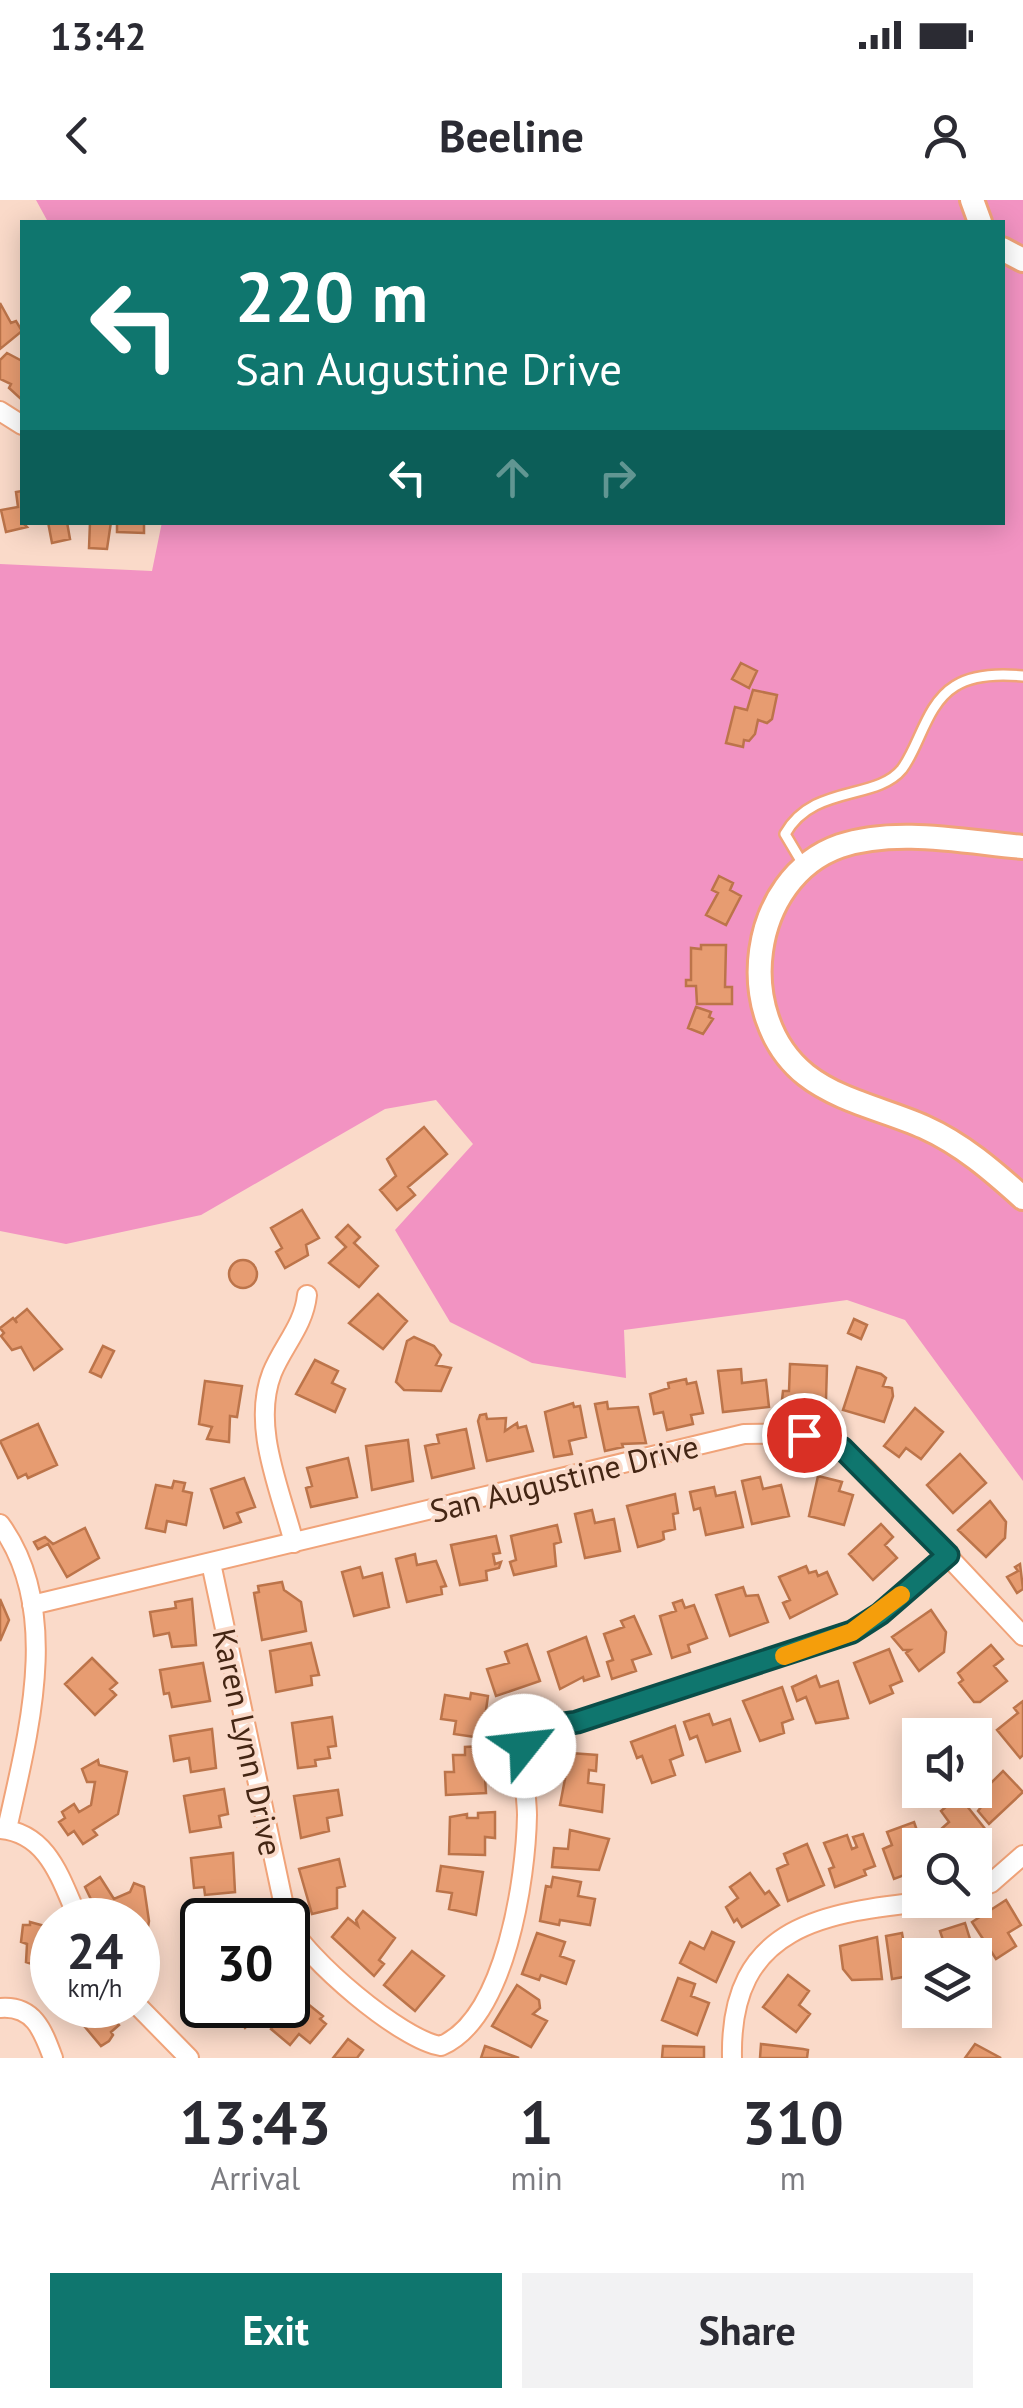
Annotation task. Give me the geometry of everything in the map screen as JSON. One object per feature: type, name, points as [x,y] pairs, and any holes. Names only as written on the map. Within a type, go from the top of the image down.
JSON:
[{"type":"street","points":[[1023,847],[890,837],[840,846],[805,868],[787,886],[762,940],[758,982],[776,1038],[804,1074],[836,1093],[929,1129],[982,1160],[1023,1198]]},
{"type":"street","points":[[294,1543],[266,1434],[263,1407],[273,1370],[305,1313],[307,1295]]},
{"type":"street","name":"San Augustine Drive","points":[[32,1605],[744,1434],[777,1433],[804,1435],[842,1448],[1023,1636]]},
{"type":"street","points":[[0,1524],[20,1558],[32,1605],[34,1674],[4,1829],[36,1842],[46,1852],[68,1898]]},
{"type":"street","name":"Karen Lynn Drive","points":[[310,1954],[411,2036],[440,2046],[454,2040],[489,1988],[514,1928],[525,1870],[528,1784],[524,1746],[532,1732],[577,1722],[852,1632],[880,1614],[948,1555]]},
{"type":"street","name":"Karen Lynn Drive","points":[[211,1563],[282,1898]]},
{"type":"street","points":[[992,1882],[1023,1855]]},
{"type":"street","points":[[732,2058],[731,2027],[748,1977],[768,1947],[808,1922],[902,1904]]},
{"type":"street","points":[[0,2008],[30,2015],[43,2031],[53,2058]]},
{"type":"street","points":[[160,2028],[189,2058]]},
{"type":"lane","points":[[805,868],[784,834],[794,816],[828,798],[901,770],[937,704],[952,687],[966,680],[1002,674],[1023,676]]},
{"type":"shaded area","points":[[36,200],[1023,200],[1023,1481],[905,1320],[847,1300],[624,1330],[626,1378],[532,1363],[450,1322],[395,1230],[473,1144],[436,1100],[385,1109],[201,1215],[66,1244],[0,1231],[0,564],[152,571],[161,525],[1005,525],[1005,220],[47,220]]},
{"type":"building","points":[[0,303],[11,323],[16,321],[20,333],[0,349]]},
{"type":"building","points":[[7,353],[20,360],[20,398],[9,388],[11,384],[0,379],[0,360]]},
{"type":"building","points":[[20,491],[20,525],[27,527],[6,532],[1,510],[18,507],[16,492]]},
{"type":"building","points":[[49,525],[68,525],[70,539],[52,543]]},
{"type":"building","points":[[90,525],[111,525],[107,549],[89,548]]},
{"type":"building","points":[[117,525],[144,525],[144,533],[117,532]]},
{"type":"building","points":[[741,663],[757,671],[749,688],[732,679]]},
{"type":"building","points":[[753,690],[777,695],[772,719],[767,723],[758,720],[755,734],[749,741],[744,740],[743,747],[726,743],[735,707],[747,710]]},
{"type":"building","points":[[719,876],[733,883],[730,890],[741,896],[726,925],[706,915],[718,893],[712,890]]},
{"type":"building","points":[[701,945],[726,945],[725,987],[732,987],[732,1004],[697,1004],[696,986],[686,986],[686,980],[691,980],[691,948],[701,949]]},
{"type":"building","points":[[696,1007],[711,1012],[709,1017],[713,1019],[703,1034],[688,1028]]},
{"type":"building","points":[[424,1127],[447,1154],[408,1187],[415,1195],[397,1210],[380,1190],[396,1176],[387,1159]]},
{"type":"building","points":[[302,1210],[319,1238],[306,1245],[308,1255],[285,1268],[276,1252],[282,1248],[271,1228]]},
{"type":"building","points":[[348,1225],[360,1237],[354,1243],[378,1266],[359,1287],[329,1263],[346,1247],[336,1237]]},
{"type":"building","points":[[243,1260],[253,1264],[257,1274],[253,1284],[243,1288],[233,1284],[229,1274],[233,1264]]},
{"type":"building","points":[[378,1294],[407,1321],[383,1349],[349,1323]]},
{"type":"building","points":[[27,1309],[62,1349],[34,1370],[21,1347],[12,1350],[0,1328],[13,1318],[17,1323],[15,1319]]},
{"type":"building","points":[[854,1319],[867,1325],[861,1339],[848,1333]]},
{"type":"building","points":[[414,1337],[434,1346],[441,1355],[436,1365],[451,1368],[441,1391],[404,1390],[396,1382],[407,1341]]},
{"type":"building","points":[[103,1346],[114,1351],[101,1377],[90,1372]]},
{"type":"building","points":[[315,1360],[338,1371],[332,1383],[345,1389],[335,1412],[296,1394]]},
{"type":"building","points":[[790,1364],[827,1366],[826,1400],[807,1398],[806,1410],[781,1409],[783,1391],[789,1391]]},
{"type":"building","points":[[857,1367],[881,1374],[886,1378],[883,1386],[892,1388],[884,1422],[843,1410]]},
{"type":"building","points":[[741,1369],[742,1383],[766,1380],[769,1407],[723,1412],[718,1371]]},
{"type":"building","points":[[686,1379],[687,1384],[696,1382],[703,1413],[691,1415],[693,1424],[667,1430],[663,1412],[654,1414],[650,1394],[669,1388],[668,1383]]},
{"type":"building","points":[[205,1381],[242,1386],[237,1417],[230,1416],[229,1442],[207,1439],[212,1427],[199,1424]]},
{"type":"building","points":[[607,1402],[608,1409],[638,1407],[646,1443],[622,1444],[623,1447],[605,1451],[595,1404]]},
{"type":"building","points":[[573,1403],[574,1407],[580,1406],[586,1437],[569,1441],[572,1454],[554,1457],[545,1412]]},
{"type":"building","points":[[915,1408],[943,1432],[921,1459],[906,1448],[899,1457],[884,1446]]},
{"type":"building","points":[[486,1414],[487,1419],[506,1418],[505,1431],[517,1423],[518,1428],[526,1426],[533,1451],[487,1461],[478,1421],[480,1415]]},
{"type":"building","points":[[38,1424],[57,1465],[28,1478],[26,1474],[18,1478],[0,1441]]},
{"type":"building","points":[[466,1429],[474,1468],[432,1478],[425,1446],[439,1443],[437,1435]]},
{"type":"building","points":[[408,1440],[413,1481],[372,1490],[366,1446]]},
{"type":"building","points":[[960,1454],[986,1483],[953,1513],[927,1485]]},
{"type":"building","points":[[348,1458],[357,1497],[311,1507],[306,1488],[312,1486],[307,1468]]},
{"type":"building","points":[[818,1476],[842,1482],[839,1491],[853,1495],[844,1525],[809,1516]]},
{"type":"building","points":[[760,1477],[763,1489],[781,1485],[789,1516],[752,1524],[742,1481]]},
{"type":"building","points":[[244,1478],[255,1507],[237,1513],[241,1522],[224,1528],[211,1489]]},
{"type":"building","points":[[174,1481],[185,1483],[183,1491],[192,1493],[186,1525],[167,1521],[165,1532],[146,1528],[156,1485],[172,1488]]},
{"type":"building","points":[[714,1487],[716,1496],[735,1492],[743,1527],[706,1535],[700,1508],[694,1510],[690,1492]]},
{"type":"building","points":[[675,1494],[675,1529],[663,1532],[664,1539],[660,1541],[638,1547],[627,1506]]},
{"type":"building","points":[[990,1501],[1006,1522],[1005,1538],[986,1557],[958,1530]]},
{"type":"building","points":[[592,1510],[595,1523],[614,1519],[620,1551],[585,1558],[575,1514]]},
{"type":"building","points":[[881,1524],[893,1537],[885,1545],[897,1558],[873,1580],[849,1554]]},
{"type":"building","points":[[557,1525],[561,1542],[554,1544],[556,1566],[514,1575],[510,1562],[516,1560],[511,1536]]},
{"type":"building","points":[[85,1528],[99,1558],[67,1577],[48,1544],[38,1549],[34,1542],[45,1537],[53,1544]]},
{"type":"building","points":[[496,1536],[500,1553],[493,1554],[495,1564],[501,1562],[499,1568],[486,1571],[487,1580],[460,1585],[451,1545]]},
{"type":"building","points":[[415,1554],[417,1565],[436,1561],[446,1586],[441,1587],[442,1594],[407,1602],[396,1559]]},
{"type":"building","points":[[1020,1564],[1023,1589],[1017,1593],[1007,1577],[1018,1571],[1015,1567]]},
{"type":"building","points":[[806,1566],[809,1573],[816,1571],[818,1576],[827,1572],[837,1594],[790,1618],[783,1603],[790,1600],[779,1577]]},
{"type":"building","points":[[360,1567],[363,1578],[382,1573],[389,1607],[354,1616],[342,1572]]},
{"type":"building","points":[[282,1582],[284,1590],[301,1602],[306,1631],[262,1640],[254,1593],[259,1592],[258,1586]]},
{"type":"building","points":[[743,1587],[746,1596],[758,1595],[768,1622],[730,1636],[716,1595]]},
{"type":"building","points":[[0,1599],[9,1620],[0,1641]]},
{"type":"building","points":[[192,1599],[196,1645],[172,1647],[169,1633],[154,1636],[150,1612],[176,1608],[175,1602]]},
{"type":"building","points":[[682,1600],[685,1608],[694,1605],[707,1638],[688,1645],[690,1652],[672,1658],[660,1616],[676,1611],[673,1603]]},
{"type":"building","points":[[931,1610],[946,1632],[944,1652],[919,1671],[906,1653],[910,1650],[903,1650],[892,1637]]},
{"type":"building","points":[[634,1616],[651,1654],[632,1660],[636,1671],[612,1679],[607,1662],[613,1660],[604,1634],[624,1627],[621,1621]]},
{"type":"building","points":[[586,1637],[599,1676],[584,1681],[583,1677],[560,1689],[548,1652]]},
{"type":"building","points":[[311,1643],[319,1675],[311,1676],[312,1685],[276,1692],[270,1651]]},
{"type":"building","points":[[527,1644],[540,1681],[496,1696],[487,1669],[509,1663],[505,1652]]},
{"type":"building","points":[[991,1645],[1003,1659],[994,1666],[1007,1681],[980,1702],[974,1702],[959,1683],[963,1680],[958,1673]]},
{"type":"building","points":[[889,1649],[902,1681],[890,1686],[893,1693],[870,1703],[854,1663]]},
{"type":"building","points":[[92,1658],[117,1683],[110,1689],[116,1695],[95,1715],[65,1684]]},
{"type":"building","points":[[203,1663],[210,1701],[172,1707],[169,1693],[164,1694],[160,1670]]},
{"type":"building","points":[[816,1676],[820,1687],[838,1681],[848,1718],[816,1723],[806,1697],[797,1701],[792,1687]]},
{"type":"building","points":[[782,1687],[793,1719],[782,1723],[784,1733],[760,1741],[743,1701]]},
{"type":"building","points":[[471,1693],[488,1696],[482,1738],[454,1734],[456,1721],[441,1719],[445,1695],[470,1699]]},
{"type":"building","points":[[1023,1701],[1020,1758],[997,1730],[1018,1713],[1014,1708]]},
{"type":"building","points":[[709,1714],[713,1725],[730,1719],[740,1751],[706,1762],[697,1736],[690,1739],[684,1722]]},
{"type":"building","points":[[332,1717],[336,1746],[328,1747],[330,1758],[315,1760],[316,1766],[298,1768],[292,1723]]},
{"type":"building","points":[[675,1726],[683,1755],[670,1760],[675,1775],[652,1783],[642,1756],[637,1758],[631,1742]]},
{"type":"building","points":[[212,1729],[216,1768],[191,1772],[189,1758],[174,1761],[170,1736]]},
{"type":"building","points":[[483,1746],[486,1793],[446,1795],[445,1772],[454,1772],[453,1755],[465,1755],[465,1747]]},
{"type":"building","points":[[570,1753],[597,1755],[596,1771],[589,1770],[588,1783],[604,1785],[602,1812],[560,1805]]},
{"type":"building","points":[[98,1760],[99,1765],[127,1772],[118,1814],[93,1830],[97,1835],[83,1844],[74,1831],[68,1835],[59,1822],[65,1818],[62,1812],[74,1804],[79,1812],[91,1805],[95,1782],[87,1782],[82,1769]]},
{"type":"building","points":[[1003,1771],[1023,1792],[989,1824],[978,1811],[992,1808],[992,1782]]},
{"type":"building","points":[[224,1789],[228,1814],[219,1816],[221,1827],[190,1832],[184,1796]]},
{"type":"building","points":[[338,1790],[342,1815],[327,1818],[329,1831],[301,1838],[294,1796]]},
{"type":"building","points":[[969,1808],[984,1828],[942,1828],[949,1822],[941,1811]]},
{"type":"building","points":[[495,1812],[495,1838],[485,1837],[485,1855],[449,1854],[450,1817],[467,1814],[467,1818],[478,1818],[478,1813]]},
{"type":"building","points":[[914,1822],[916,1828],[902,1828],[902,1876],[894,1879],[883,1849],[892,1845],[887,1832]]},
{"type":"building","points":[[570,1830],[609,1839],[599,1870],[552,1867],[554,1848],[568,1849]]},
{"type":"building","points":[[863,1834],[875,1866],[864,1870],[866,1875],[835,1887],[829,1869],[834,1867],[824,1843],[847,1835],[852,1849],[857,1847],[853,1837]]},
{"type":"building","points":[[807,1844],[824,1885],[788,1901],[777,1869],[788,1864],[784,1854]]},
{"type":"building","points":[[233,1853],[235,1892],[205,1895],[204,1887],[194,1888],[191,1858]]},
{"type":"building","points":[[339,1859],[345,1886],[337,1888],[337,1908],[312,1914],[299,1869]]},
{"type":"building","points":[[441,1866],[483,1872],[476,1915],[449,1909],[452,1893],[437,1891]]},
{"type":"building","points":[[750,1873],[779,1905],[742,1927],[737,1919],[734,1922],[726,1907],[738,1898],[730,1887]]},
{"type":"building","points":[[100,1877],[113,1898],[90,1898],[85,1887]]},
{"type":"building","points":[[553,1877],[581,1882],[578,1896],[595,1899],[590,1925],[540,1921],[546,1886],[551,1887]]},
{"type":"building","points":[[134,1883],[144,1887],[146,1898],[116,1898],[130,1892]]},
{"type":"building","points":[[1006,1900],[1021,1925],[1008,1933],[1016,1946],[996,1959],[992,1938],[982,1938],[972,1922],[992,1918],[992,1909]]},
{"type":"building","points":[[363,1911],[395,1938],[379,1960],[384,1964],[374,1976],[332,1937],[348,1918],[358,1926],[356,1920]]},
{"type":"building","points":[[965,1923],[970,1938],[942,1938],[940,1931]]},
{"type":"building","points":[[23,1925],[30,1925],[30,1963],[26,1962],[27,1944],[21,1942]]},
{"type":"building","points":[[712,1932],[734,1942],[716,1982],[680,1963],[690,1942],[704,1949]]},
{"type":"building","points":[[537,1933],[565,1942],[560,1956],[574,1961],[566,1984],[541,1975],[539,1980],[522,1974]]},
{"type":"building","points":[[902,1933],[902,1977],[892,1979],[886,1936]]},
{"type":"building","points":[[877,1937],[882,1979],[852,1980],[843,1969],[840,1946]]},
{"type":"building","points":[[412,1951],[444,1976],[415,2011],[384,1985]]},
{"type":"building","points":[[788,1975],[809,1991],[799,2005],[810,2014],[796,2032],[763,2007]]},
{"type":"building","points":[[678,1978],[695,1984],[691,1996],[709,2003],[697,2035],[662,2020]]},
{"type":"building","points":[[517,1985],[539,2000],[540,2008],[533,2014],[547,2021],[531,2047],[492,2026]]},
{"type":"building","points":[[310,2006],[326,2024],[310,2043],[299,2034],[290,2045],[271,2029],[310,2028]]},
{"type":"building","points":[[86,2028],[116,2028],[109,2041],[101,2046]]},
{"type":"building","points":[[348,2039],[363,2050],[357,2058],[333,2058]]},
{"type":"building","points":[[761,2044],[808,2050],[807,2058],[760,2058]]},
{"type":"building","points":[[975,2044],[1001,2058],[965,2058]]},
{"type":"building","points":[[485,2046],[519,2058],[481,2058]]},
{"type":"building","points":[[663,2046],[704,2047],[704,2058],[662,2058]]},
{"type":"slow traffic","points":[[784,1656],[852,1632],[901,1595]]},
{"type":"route","points":[[524,1746],[526,1738],[540,1728],[577,1722],[852,1632],[880,1614],[948,1555],[842,1448],[804,1435]]}]
